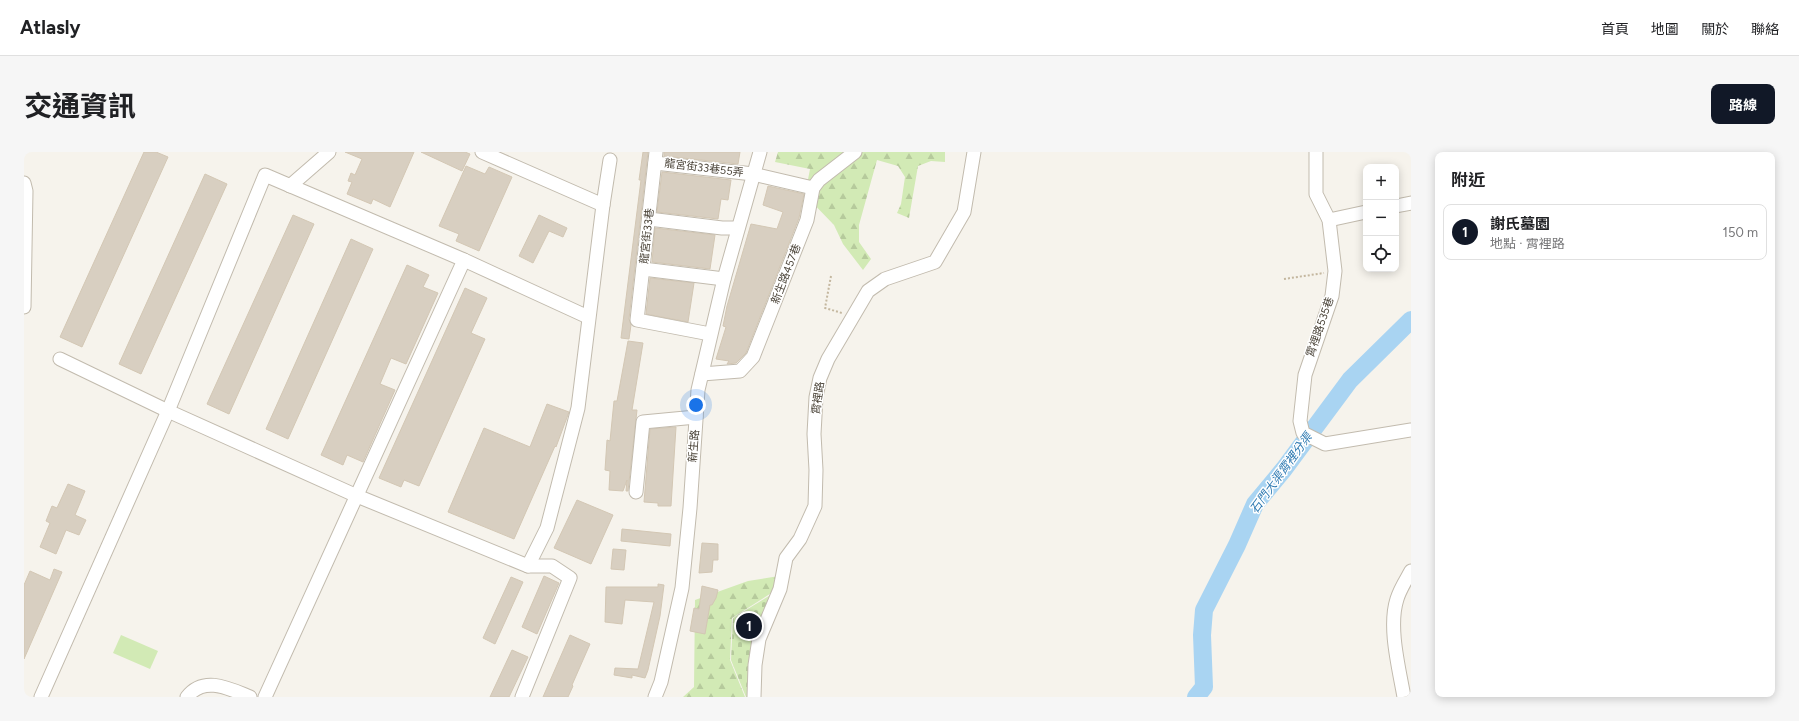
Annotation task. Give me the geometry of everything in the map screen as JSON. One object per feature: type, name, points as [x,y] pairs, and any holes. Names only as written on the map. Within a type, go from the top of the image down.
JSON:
[{"type":"street","points":[[290,186],[329,152]]},
{"type":"street","points":[[482,152],[603,205]]},
{"type":"street","name":"新生路","points":[[655,697],[661,682],[682,588],[690,508],[698,390],[724,279],[760,152]]},
{"type":"street","points":[[813,188],[819,180],[855,152]]},
{"type":"street","name":"霄裡路","points":[[754,697],[754,665],[759,639],[780,589],[786,558],[800,539],[815,506],[816,470],[814,434],[816,397],[820,378],[828,359],[868,291],[885,279],[935,262],[964,212],[974,152]]},
{"type":"street","name":"霄裡路535巷","points":[[1316,152],[1316,194],[1329,220],[1335,271],[1332,296],[1305,374],[1300,421],[1303,433],[1325,444],[1411,430]]},
{"type":"street","name":"龍宮街33巷55弄","points":[[656,157],[753,174],[813,188]]},
{"type":"street","name":"龍宮街33巷","points":[[656,157],[637,320],[710,334]]},
{"type":"street","points":[[528,566],[547,528],[578,408],[588,317],[610,160]]},
{"type":"street","points":[[41,697],[168,411],[265,175],[464,260],[588,317]]},
{"type":"street","points":[[24,183],[26,192],[24,307]]},
{"type":"street","name":"新生路457巷","points":[[702,374],[740,372],[753,357],[807,220],[813,188]]},
{"type":"street","points":[[1399,205],[1411,203]]},
{"type":"street","points":[[1329,220],[1363,213]]},
{"type":"street","points":[[649,219],[722,228],[738,228]]},
{"type":"street","points":[[265,697],[464,260]]},
{"type":"street","points":[[643,269],[724,279]]},
{"type":"street","points":[[60,359],[168,411],[357,496],[528,566],[552,566],[570,578],[522,697]]},
{"type":"street","points":[[636,492],[643,422],[696,417]]},
{"type":"street","points":[[1406,689],[1394,629],[1395,605],[1397,597],[1411,571]]},
{"type":"street","points":[[187,697],[189,694],[205,685],[220,685],[250,697]]},
{"type":"path","points":[[1284,279],[1335,271]]},
{"type":"path","points":[[831,276],[825,308],[852,316]]},
{"type":"green space","points":[[778,152],[945,152],[945,162],[931,161],[918,166],[909,218],[897,213],[901,204],[905,177],[898,166],[877,160],[859,225],[859,242],[871,259],[863,270],[843,244],[834,225],[805,195],[810,169],[775,162]]},
{"type":"green space","points":[[779,576],[776,590],[732,618],[730,660],[745,697],[683,697],[694,687],[695,600],[748,581]]},
{"type":"green space","points":[[777,591],[750,697],[746,697],[731,660],[733,618]]},
{"type":"green space","points":[[121,635],[158,651],[150,669],[113,653]]},
{"type":"building","points":[[144,152],[156,152],[168,157],[82,347],[60,337]]},
{"type":"building","points":[[345,152],[414,152],[390,207],[373,199],[371,204],[347,194],[352,182],[348,181],[351,173],[355,175],[362,159]]},
{"type":"building","points":[[421,152],[465,152],[470,154],[462,171]]},
{"type":"building","points":[[643,152],[648,152],[629,319],[631,325],[629,339],[621,338],[641,180],[639,180]]},
{"type":"building","points":[[664,152],[740,152],[738,164],[664,156]]},
{"type":"building","points":[[466,166],[485,174],[489,167],[512,177],[479,251],[456,241],[459,234],[439,226]]},
{"type":"building","points":[[662,172],[731,180],[728,200],[721,199],[718,219],[657,212]]},
{"type":"building","points":[[205,174],[227,184],[141,374],[119,364]]},
{"type":"building","points":[[768,186],[804,194],[799,218],[746,353],[736,363],[727,364],[729,361],[716,359],[726,327],[723,326],[727,306],[751,224],[777,229],[783,212],[763,205]]},
{"type":"building","points":[[293,215],[314,224],[229,414],[207,404]]},
{"type":"building","points":[[539,215],[567,228],[563,237],[549,231],[533,263],[519,256]]},
{"type":"building","points":[[655,228],[715,235],[710,269],[652,262]]},
{"type":"building","points":[[351,239],[373,249],[288,439],[266,429]]},
{"type":"building","points":[[407,265],[429,275],[423,287],[438,293],[406,364],[391,358],[380,384],[395,390],[363,462],[347,455],[343,465],[321,455]]},
{"type":"building","points":[[650,278],[694,283],[688,322],[646,314]]},
{"type":"building","points":[[465,288],[487,298],[471,333],[485,339],[419,486],[404,480],[401,487],[379,478]]},
{"type":"building","points":[[628,341],[643,343],[632,410],[637,410],[628,491],[626,491],[627,480],[623,491],[609,490],[610,471],[605,470],[607,440],[610,441],[614,401],[617,401]]},
{"type":"building","points":[[547,404],[569,412],[556,447],[555,446],[514,539],[448,512],[484,428],[530,447]]},
{"type":"building","points":[[676,427],[671,506],[658,506],[658,503],[644,502],[650,429]]},
{"type":"building","points":[[68,484],[85,491],[75,515],[86,520],[79,535],[66,530],[56,554],[40,547],[50,523],[46,521],[52,506],[57,508]]},
{"type":"building","points":[[577,500],[613,515],[591,564],[554,548]]},
{"type":"building","points":[[622,529],[671,534],[670,546],[621,541]]},
{"type":"building","points":[[702,543],[718,544],[718,560],[713,560],[712,572],[699,573]]},
{"type":"building","points":[[613,549],[626,550],[624,570],[611,569]]},
{"type":"building","points":[[54,569],[62,572],[24,659],[24,585],[30,571],[50,580]]},
{"type":"building","points":[[544,576],[559,583],[537,634],[522,627]]},
{"type":"building","points":[[511,577],[523,582],[495,644],[483,638]]},
{"type":"building","points":[[658,584],[664,585],[660,616],[645,678],[632,675],[632,678],[614,675],[615,668],[638,669],[654,602],[625,600],[622,624],[605,622],[606,587],[658,587]]},
{"type":"building","points":[[702,586],[718,590],[716,598],[712,605],[710,605],[705,634],[690,631],[694,608],[699,609]]},
{"type":"building","points":[[745,613],[759,619],[751,640],[736,632]]},
{"type":"building","points":[[570,635],[590,644],[572,685],[573,686],[568,697],[543,697]]},
{"type":"building","points":[[512,650],[528,657],[509,697],[490,697]]},
{"type":"waterway","name":"石門大渠霄裡分渠","points":[[1196,697],[1204,687],[1202,635],[1204,610],[1237,545],[1255,504],[1284,469],[1350,380],[1411,320]]},
{"type":"place","name":"謝氏墓園","points":[[749,626]]}]
